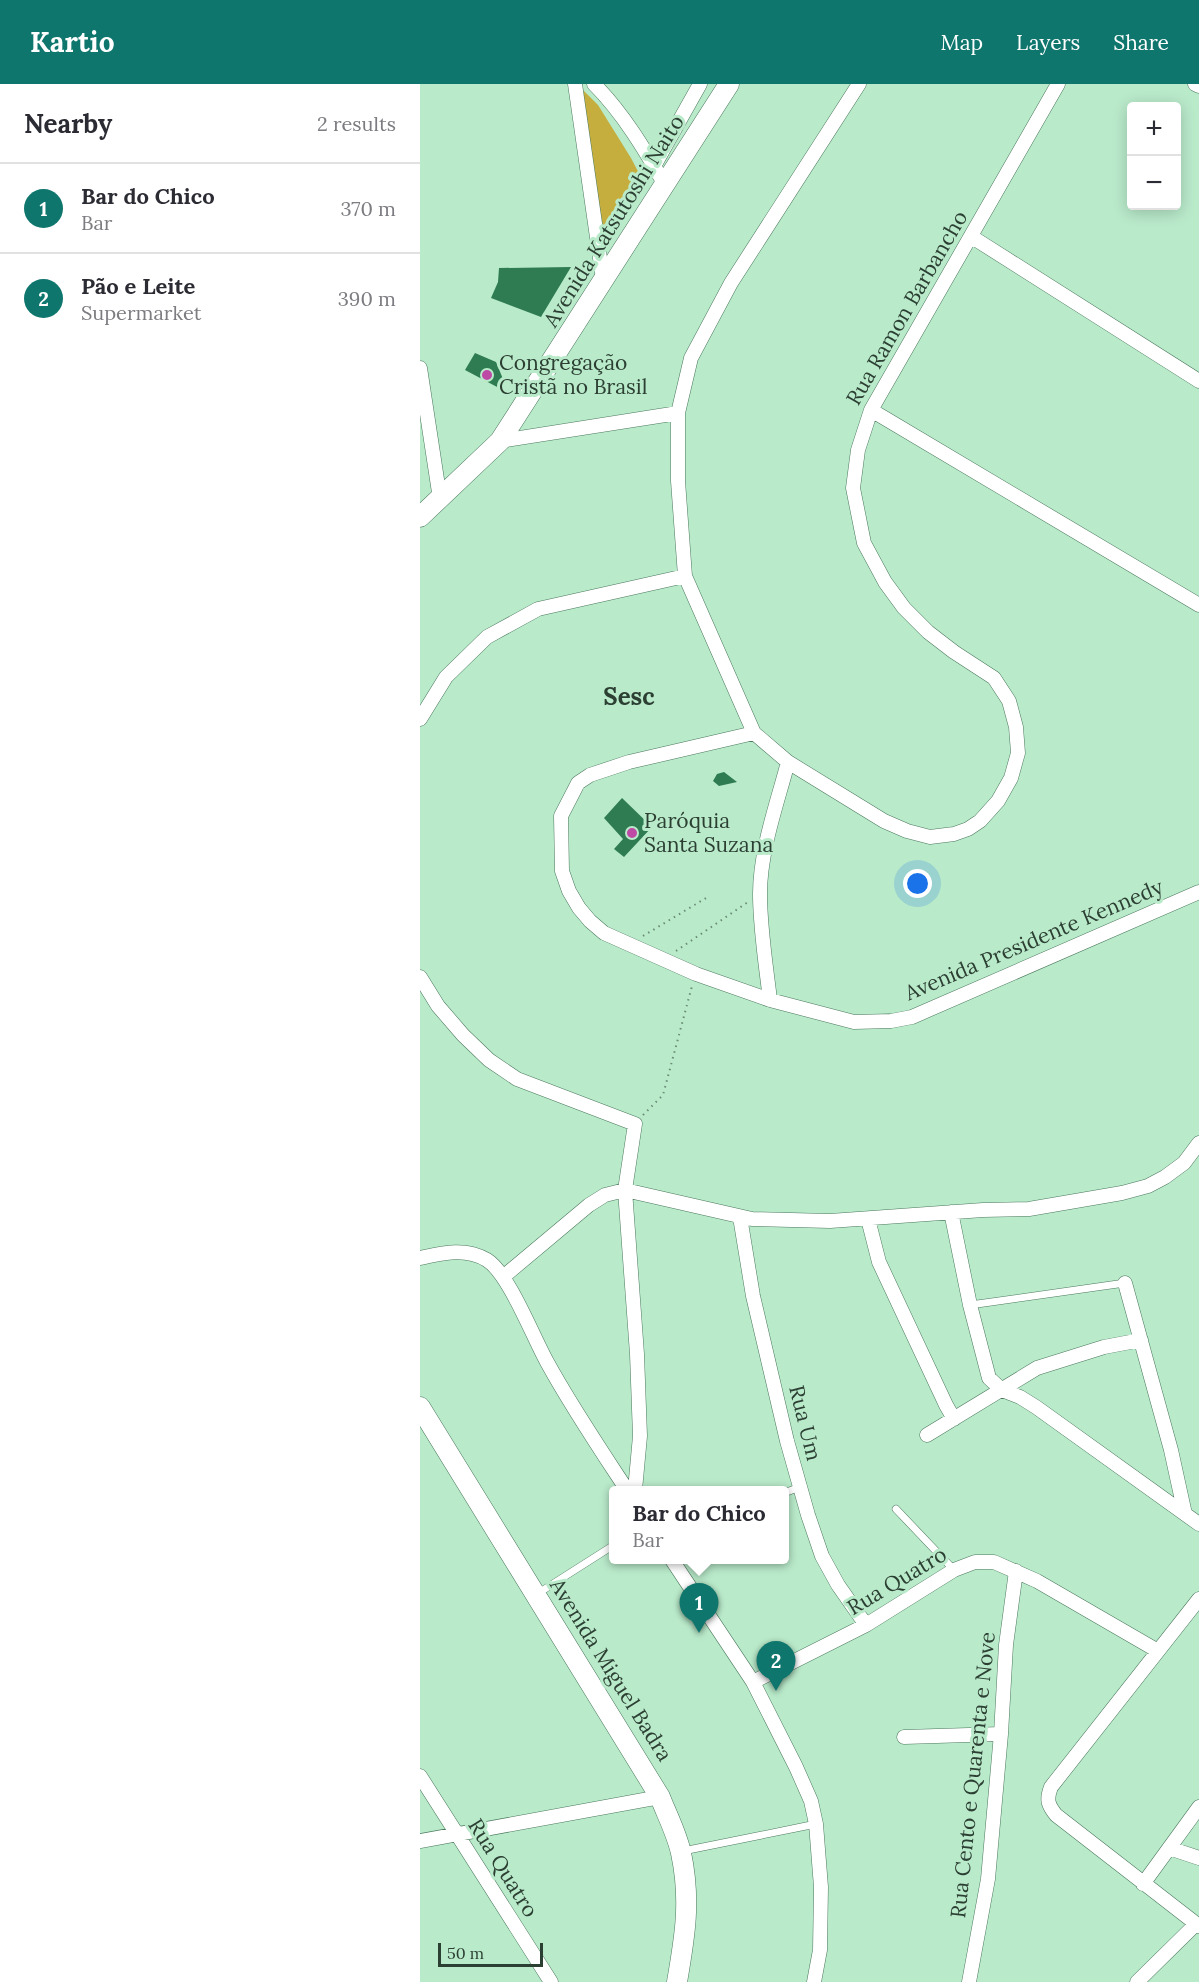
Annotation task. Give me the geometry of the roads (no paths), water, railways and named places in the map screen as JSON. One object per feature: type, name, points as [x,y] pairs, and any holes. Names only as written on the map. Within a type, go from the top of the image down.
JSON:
[{"type":"main road","name":"Avenida Katsutoshi Naito","points":[[420,517],[500,441],[729,84]]},
{"type":"main road","name":"Avenida Miguel Badra","points":[[420,1407],[660,1797],[681,1851],[686,1888],[687,1926],[677,1982]]},
{"type":"street","points":[[575,84],[603,279]]},
{"type":"street","points":[[594,84],[610,102],[665,185]]},
{"type":"street","points":[[654,166],[700,84]]},
{"type":"street","points":[[770,1000],[763,945],[760,892],[764,856],[788,762],[754,733],[685,576],[678,481],[678,413],[691,358],[726,292],[859,84]]},
{"type":"street","name":"Rua Ramon Barbancho","points":[[788,762],[884,821],[907,831],[930,837],[954,834],[980,821],[998,801],[1011,778],[1018,753],[1016,727],[1009,701],[994,678],[928,632],[904,608],[885,582],[864,543],[853,488],[858,450],[871,410],[1058,84]]},
{"type":"street","points":[[1195,84],[1199,86]]},
{"type":"street","points":[[972,237],[1199,381]]},
{"type":"street","points":[[420,368],[440,499]]},
{"type":"street","points":[[871,410],[1199,604]]},
{"type":"street","points":[[500,441],[678,413]]},
{"type":"street","points":[[420,719],[446,677],[487,637],[538,609],[685,576]]},
{"type":"street","name":"Avenida Presidente Kennedy","points":[[754,733],[629,762],[590,775],[578,783],[561,816],[562,871],[569,891],[590,921],[604,933],[696,974],[770,1000],[854,1022],[891,1021],[912,1017],[1199,892]]},
{"type":"street","points":[[420,977],[438,1006],[489,1060],[517,1079],[634,1124],[625,1190],[640,1436],[635,1486]]},
{"type":"street","points":[[503,1277],[589,1205],[605,1195],[625,1190],[740,1217],[830,1221],[1029,1209],[1122,1193],[1148,1186],[1184,1163],[1199,1143]]},
{"type":"street","points":[[951,1212],[970,1305],[989,1378],[1002,1390],[1036,1407],[1199,1524]]},
{"type":"street","name":"Rua Um","points":[[740,1217],[753,1296],[800,1487],[822,1556],[838,1585],[866,1625]]},
{"type":"street","points":[[868,1219],[879,1262],[954,1419]]},
{"type":"street","points":[[420,1258],[444,1252],[463,1252],[487,1260],[503,1277],[547,1363],[624,1486]]},
{"type":"street","points":[[1125,1283],[1171,1450],[1185,1514]]},
{"type":"street","points":[[927,1435],[1037,1368],[1104,1347],[1141,1340]]},
{"type":"street","name":"Rua Quatro","points":[[753,1682],[866,1625],[954,1570],[975,1562],[994,1562],[1016,1571],[1158,1651]]},
{"type":"street","points":[[675,1564],[753,1682],[811,1801],[816,1824],[821,1887],[820,1950],[814,1982]]},
{"type":"street","name":"Rua Cento e Quarenta e Nove","points":[[969,1982],[988,1879],[1001,1734],[1006,1645],[1016,1571]]},
{"type":"street","points":[[1137,1982],[1198,1925],[1056,1815],[1048,1805],[1047,1797],[1051,1787],[1199,1599]]},
{"type":"street","points":[[904,1737],[1001,1734]]},
{"type":"street","name":"Rua Quatro","points":[[420,1776],[550,1982]]},
{"type":"street","points":[[420,1841],[660,1797]]},
{"type":"street","points":[[1143,1884],[1199,1807]]},
{"type":"street","points":[[1169,1848],[1199,1858]]},
{"type":"lane","points":[[970,1305],[1125,1283]]},
{"type":"lane","points":[[789,1491],[800,1487]]},
{"type":"lane","points":[[896,1509],[954,1570]]},
{"type":"lane","points":[[536,1594],[609,1548]]},
{"type":"lane","points":[[681,1851],[816,1824]]},
{"type":"place","name":"Congregação Cristã no Brasil","points":[[487,375]]},
{"type":"place","name":"Paróquia Santa Suzana","points":[[632,833]]},
{"type":"place","name":"Bar do Chico","points":[[699,1633]]},
{"type":"place","name":"Pão e Leite","points":[[776,1691]]},
{"type":"district","name":"Sesc","points":[[629,697]]}]
